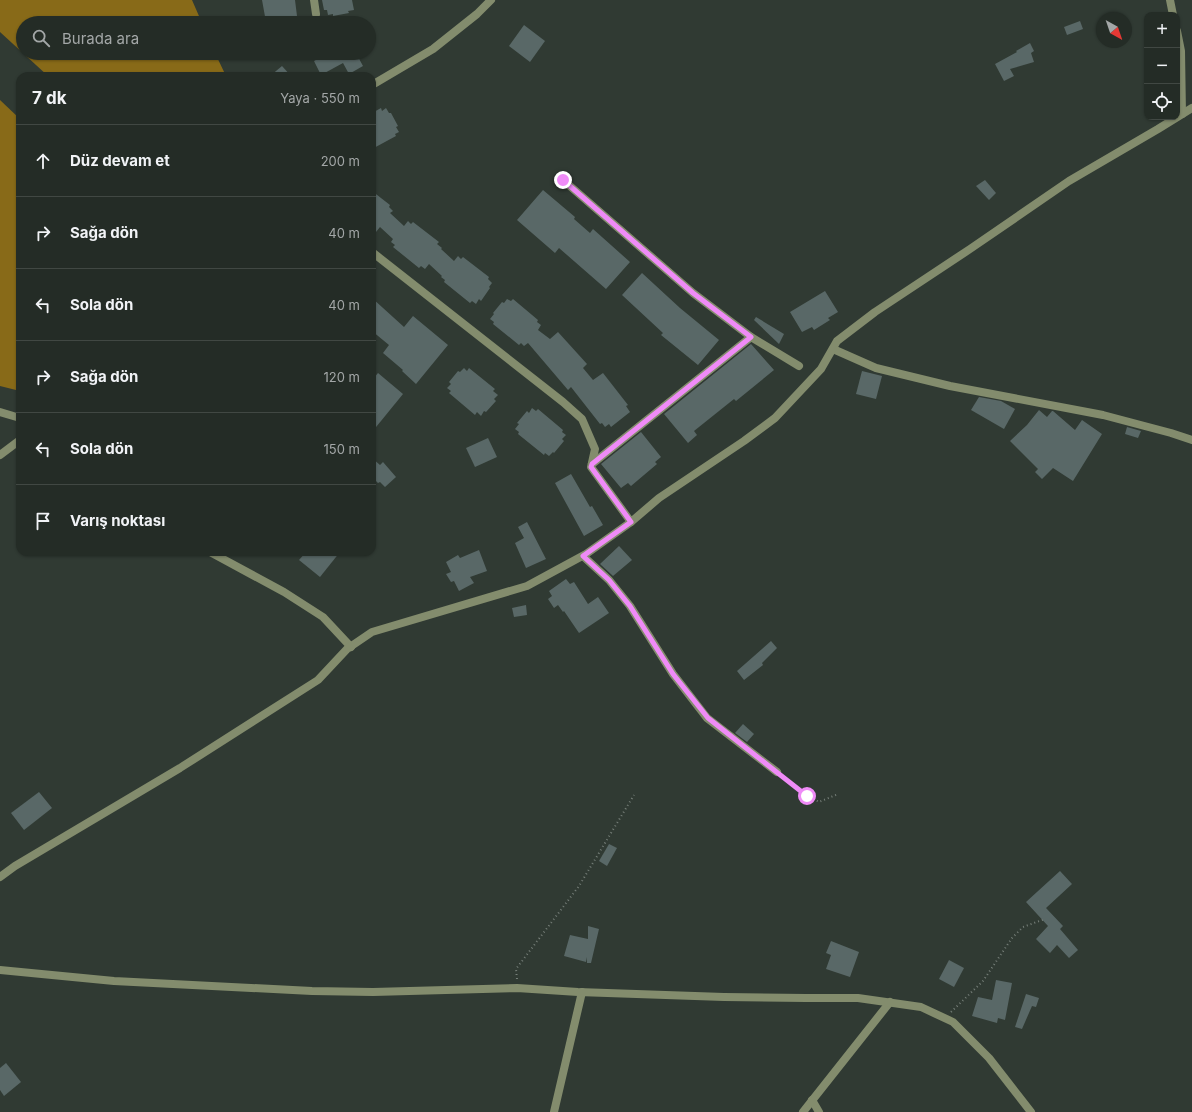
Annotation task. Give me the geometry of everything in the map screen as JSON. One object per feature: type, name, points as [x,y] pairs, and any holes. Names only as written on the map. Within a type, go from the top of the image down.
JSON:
[{"type":"street","points":[[314,0],[316,14]]},
{"type":"street","points":[[376,83],[433,49],[477,14],[491,0]]},
{"type":"street","points":[[1170,0],[1172,12]]},
{"type":"street","points":[[1180,46],[1182,114]]},
{"type":"street","points":[[0,878],[15,866],[180,768],[318,680],[351,647],[372,632],[527,586],[583,556],[631,522],[659,498],[744,441],[775,418],[822,369],[837,341],[875,312],[1069,181],[1192,108]]},
{"type":"street","points":[[563,180],[693,293],[751,337],[799,366]]},
{"type":"street","points":[[376,255],[550,392],[582,419],[595,449],[591,467],[631,522]]},
{"type":"street","points":[[592,464],[751,337]]},
{"type":"street","points":[[833,349],[876,368],[950,386],[1103,415],[1172,433],[1192,440]]},
{"type":"street","points":[[0,412],[16,417]]},
{"type":"street","points":[[0,455],[16,443]]},
{"type":"street","points":[[217,556],[284,592],[323,617],[351,647]]},
{"type":"street","points":[[583,556],[609,580],[630,606],[673,674],[708,718],[777,772]]},
{"type":"street","points":[[0,970],[114,981],[312,991],[373,992],[517,988],[582,992],[731,997],[858,998],[890,1002],[922,1007],[953,1022],[989,1058],[1031,1112]]},
{"type":"street","points":[[554,1112],[582,992]]},
{"type":"street","points":[[803,1112],[890,1002]]},
{"type":"street","points":[[812,1100],[819,1112]]},
{"type":"path","points":[[777,772],[794,786],[819,802],[838,794]]},
{"type":"path","points":[[517,988],[516,969],[579,886],[634,795]]},
{"type":"path","points":[[945,1018],[983,981],[1012,938],[1023,927],[1045,919]]},
{"type":"shaded area","points":[[0,0],[192,0],[199,16],[16,16],[16,47],[0,32]]},
{"type":"shaded area","points":[[31,60],[218,60],[224,72],[44,72]]},
{"type":"shaded area","points":[[0,100],[16,115],[16,390],[0,386]]},
{"type":"building","points":[[262,0],[295,0],[297,16],[265,16]]},
{"type":"building","points":[[322,0],[352,0],[354,10],[348,11],[349,13],[333,16],[333,14],[328,15],[327,10],[324,10]]},
{"type":"building","points":[[1080,21],[1083,29],[1067,35],[1064,27]]},
{"type":"building","points":[[524,25],[545,41],[530,62],[509,46]]},
{"type":"building","points":[[1030,43],[1034,51],[1031,53],[1034,62],[1010,69],[1014,76],[1004,81],[995,64]]},
{"type":"building","points":[[360,60],[363,66],[352,72],[348,72],[343,63],[326,72],[320,72],[314,61]]},
{"type":"building","points":[[282,66],[287,72],[275,72]]},
{"type":"building","points":[[381,108],[382,111],[386,108],[389,113],[391,113],[398,126],[396,127],[399,132],[395,134],[396,136],[376,147],[376,111]]},
{"type":"building","points":[[985,180],[996,193],[989,200],[976,186]]},
{"type":"building","points":[[543,190],[575,217],[574,219],[590,233],[593,229],[630,262],[606,289],[559,248],[555,253],[517,220]]},
{"type":"building","points":[[376,194],[390,205],[389,207],[393,211],[390,213],[404,226],[408,221],[411,224],[413,222],[439,242],[437,244],[454,261],[458,256],[461,259],[463,257],[489,277],[488,279],[492,283],[489,287],[490,288],[481,301],[479,299],[476,304],[472,301],[470,303],[444,282],[445,280],[441,277],[442,276],[429,264],[425,269],[421,266],[419,268],[393,247],[395,245],[391,242],[393,239],[380,227],[376,232]]},
{"type":"building","points":[[642,273],[680,308],[719,340],[698,365],[661,335],[663,333],[622,295]]},
{"type":"building","points":[[825,291],[838,312],[828,318],[830,320],[814,330],[812,327],[802,332],[790,312]]},
{"type":"building","points":[[507,299],[511,301],[513,299],[538,320],[537,322],[541,325],[538,330],[550,339],[558,332],[587,364],[583,368],[593,380],[603,373],[628,405],[626,406],[630,412],[611,427],[609,424],[605,427],[602,423],[600,424],[571,387],[568,390],[528,343],[524,346],[521,343],[519,345],[493,324],[494,322],[490,319],[494,314],[493,313],[502,302],[504,303]]},
{"type":"building","points":[[376,302],[404,327],[413,316],[448,345],[416,384],[402,371],[403,370],[383,353],[389,345],[376,334]]},
{"type":"building","points":[[756,317],[784,334],[779,344],[754,320]]},
{"type":"building","points":[[751,344],[774,370],[736,401],[734,399],[694,431],[697,435],[688,443],[664,414]]},
{"type":"building","points":[[464,368],[467,371],[469,368],[495,389],[493,391],[498,395],[494,399],[496,401],[486,412],[484,411],[481,416],[477,412],[475,415],[449,393],[451,391],[447,388],[451,384],[449,382],[458,371],[460,372]]},
{"type":"building","points":[[862,371],[882,376],[876,399],[856,394]]},
{"type":"building","points":[[378,373],[403,394],[376,427],[376,375]]},
{"type":"building","points":[[979,397],[1001,401],[1015,409],[1004,429],[971,410]]},
{"type":"building","points":[[532,408],[536,411],[538,409],[563,430],[562,432],[566,435],[562,439],[564,441],[554,453],[553,452],[549,456],[545,453],[544,455],[518,434],[519,432],[515,429],[519,424],[517,423],[527,411],[529,413]]},
{"type":"building","points":[[1039,410],[1047,417],[1053,411],[1075,430],[1082,420],[1102,434],[1073,481],[1053,468],[1042,479],[1035,472],[1038,469],[1010,441],[1027,425]]},
{"type":"building","points":[[1127,427],[1141,431],[1138,438],[1125,434]]},
{"type":"building","points":[[641,432],[661,457],[655,462],[657,464],[631,486],[628,483],[621,488],[601,464]]},
{"type":"building","points":[[488,438],[497,457],[475,467],[466,448]]},
{"type":"building","points":[[376,462],[380,465],[383,462],[396,477],[385,487],[380,482],[378,483],[376,481]]},
{"type":"building","points":[[571,474],[590,507],[592,506],[603,525],[584,536],[555,483]]},
{"type":"building","points":[[527,522],[546,559],[526,568],[515,543],[524,538],[518,527]]},
{"type":"building","points":[[619,546],[632,560],[613,576],[600,564]]},
{"type":"building","points":[[479,550],[487,571],[470,577],[474,583],[459,591],[454,581],[451,582],[446,574],[451,572],[446,562],[458,555],[460,558]]},
{"type":"building","points":[[302,556],[337,556],[320,577],[299,560]]},
{"type":"building","points":[[566,579],[570,584],[574,582],[588,604],[598,597],[609,613],[579,633],[564,611],[563,612],[558,605],[554,608],[548,599],[552,596],[549,591]]},
{"type":"building","points":[[526,605],[527,615],[514,617],[512,608]]},
{"type":"building","points":[[771,641],[777,648],[762,663],[763,665],[744,680],[737,671]]},
{"type":"building","points":[[743,724],[754,734],[747,742],[735,733]]},
{"type":"building","points":[[39,792],[52,808],[24,830],[11,813]]},
{"type":"building","points":[[609,844],[617,848],[607,866],[599,861]]},
{"type":"building","points":[[1060,871],[1072,884],[1046,908],[1063,926],[1060,929],[1078,950],[1069,958],[1057,945],[1050,953],[1036,939],[1048,926],[1026,902]]},
{"type":"building","points":[[588,926],[599,929],[591,963],[587,963],[587,957],[586,962],[564,956],[570,935],[588,939]]},
{"type":"building","points":[[831,941],[859,952],[850,977],[826,969],[831,955],[826,953]]},
{"type":"building","points":[[949,960],[964,968],[954,987],[939,979]]},
{"type":"building","points":[[996,980],[1012,983],[1005,1020],[998,1018],[997,1023],[972,1016],[978,997],[992,1000]]},
{"type":"building","points":[[1026,994],[1039,998],[1036,1007],[1032,1006],[1022,1029],[1015,1027]]},
{"type":"building","points":[[6,1063],[21,1082],[4,1096],[0,1090],[0,1068]]},
{"type":"route","points":[[563,180],[693,293],[751,337],[592,464],[591,467],[631,522],[583,556],[609,580],[630,606],[673,674],[708,718],[807,796]]}]
